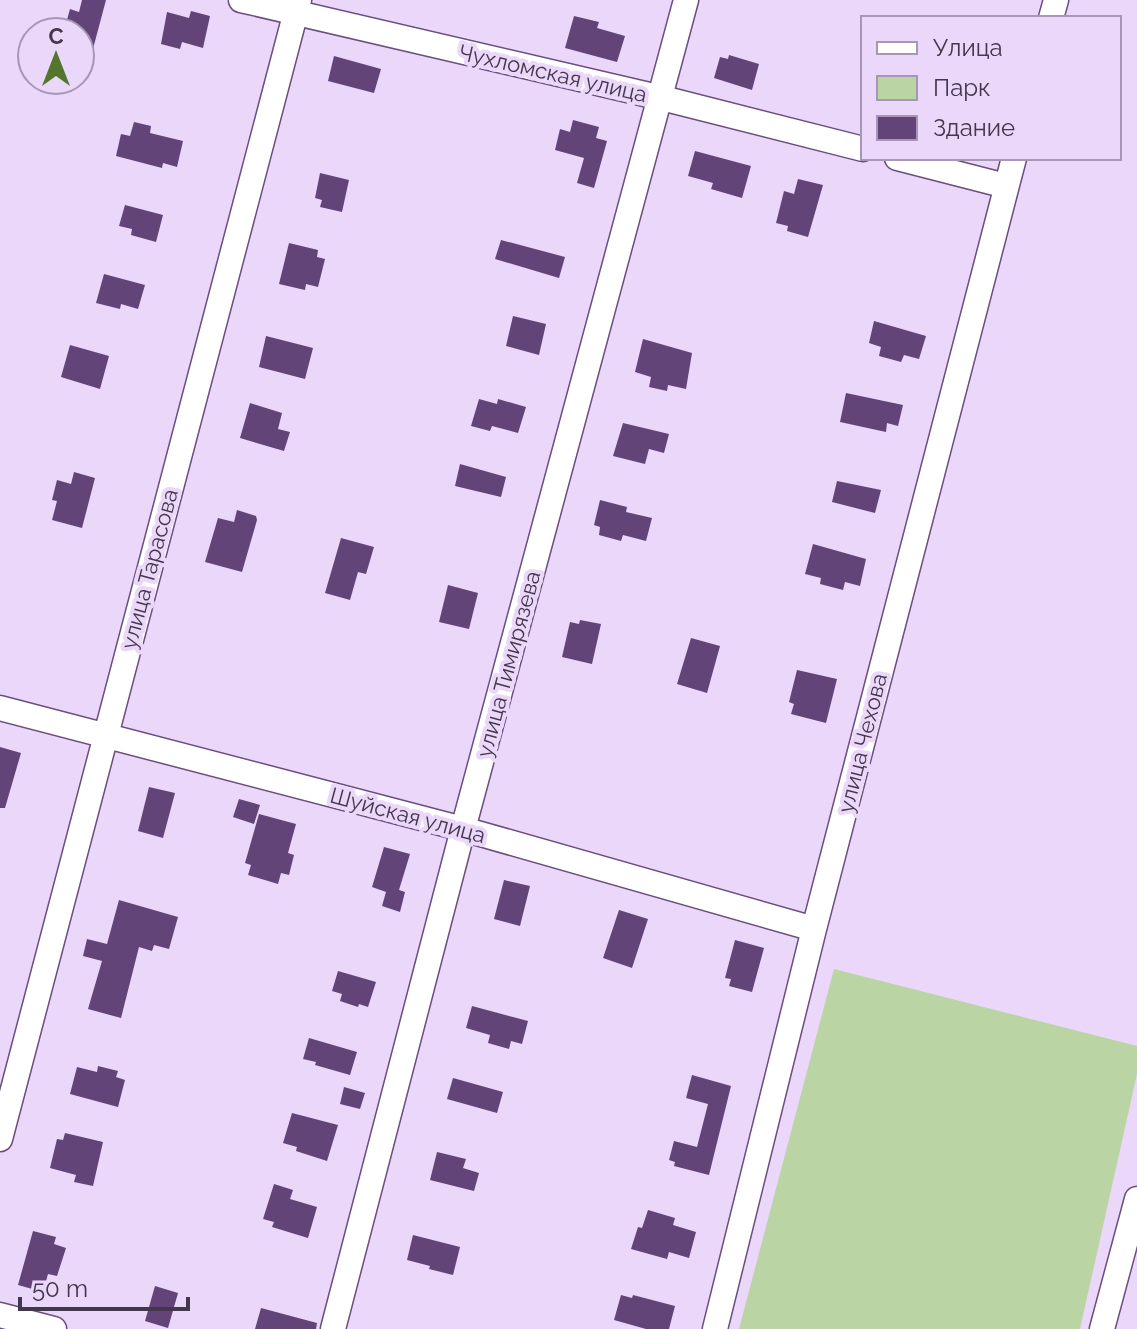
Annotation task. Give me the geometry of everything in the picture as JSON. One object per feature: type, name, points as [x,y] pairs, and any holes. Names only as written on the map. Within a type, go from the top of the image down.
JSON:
[{"type":"street","name":"Чухломская улица","points":[[241,0],[298,7],[861,148]]},
{"type":"street","name":"улица Тимирязева","points":[[333,1329],[463,829],[686,0]]},
{"type":"street","name":"улица Тарасова","points":[[0,1139],[298,7]]},
{"type":"street","points":[[905,160],[1006,186]]},
{"type":"street","name":"улица Чехова","points":[[715,1329],[814,929],[1013,160]]},
{"type":"street","name":"Шуйская улица","points":[[0,708],[463,829],[814,929]]},
{"type":"street","points":[[1102,1329],[1137,1199]]},
{"type":"street","points":[[0,1315],[54,1329]]},
{"type":"green space","points":[[834,969],[1137,1046],[1137,1074],[1080,1329],[739,1329]]},
{"type":"building","points":[[82,0],[106,0],[96,38],[96,16],[68,16],[70,9],[79,12]]},
{"type":"building","points":[[191,11],[210,16],[203,48],[182,42],[180,49],[161,44],[167,12],[189,18]]},
{"type":"building","points":[[574,16],[599,22],[597,28],[625,36],[617,62],[565,48]]},
{"type":"building","points":[[729,55],[759,64],[752,90],[714,78],[720,57],[728,59]]},
{"type":"building","points":[[334,56],[381,69],[374,93],[328,81]]},
{"type":"building","points":[[573,120],[599,127],[596,138],[607,141],[594,188],[577,183],[584,158],[555,150],[560,129],[570,132]]},
{"type":"building","points":[[134,122],[151,126],[150,133],[183,141],[177,167],[163,163],[162,168],[116,156],[121,134],[130,136]]},
{"type":"building","points":[[695,151],[751,166],[742,198],[711,189],[713,183],[688,176]]},
{"type":"building","points":[[320,173],[349,180],[342,212],[320,207],[322,200],[315,198]]},
{"type":"building","points":[[798,179],[823,185],[808,237],[787,231],[788,226],[776,223],[784,191],[794,194]]},
{"type":"building","points":[[125,205],[163,215],[156,242],[131,235],[132,229],[119,226]]},
{"type":"building","points":[[501,240],[565,257],[559,278],[495,259]]},
{"type":"building","points":[[289,243],[318,250],[317,257],[325,259],[318,287],[306,284],[305,290],[279,284]]},
{"type":"building","points":[[104,274],[145,285],[138,309],[121,304],[120,309],[96,303]]},
{"type":"building","points":[[513,316],[546,324],[539,355],[506,346]]},
{"type":"building","points":[[874,321],[926,336],[919,359],[904,355],[901,362],[879,356],[881,347],[869,343]]},
{"type":"building","points":[[266,336],[313,348],[305,379],[259,367]]},
{"type":"building","points":[[643,339],[692,353],[686,389],[668,385],[667,391],[649,387],[651,377],[635,372]]},
{"type":"building","points":[[70,345],[109,356],[100,389],[61,377]]},
{"type":"building","points":[[846,393],[903,405],[898,426],[887,423],[886,432],[840,422]]},
{"type":"building","points":[[479,399],[497,404],[498,399],[526,407],[518,433],[492,426],[490,431],[471,426]]},
{"type":"building","points":[[250,403],[282,413],[278,429],[290,432],[284,451],[240,438]]},
{"type":"building","points":[[623,423],[669,434],[664,453],[649,449],[645,464],[613,456]]},
{"type":"building","points":[[460,464],[506,477],[501,497],[455,486]]},
{"type":"building","points":[[74,472],[95,478],[82,528],[52,520],[57,501],[52,500],[57,480],[71,484]]},
{"type":"building","points":[[837,481],[881,490],[875,513],[832,502]]},
{"type":"building","points":[[600,500],[627,507],[626,512],[652,518],[646,541],[623,535],[621,541],[599,535],[600,527],[594,525]]},
{"type":"building","points":[[237,510],[256,516],[257,520],[242,572],[205,562],[218,518],[234,522]]},
{"type":"building","points":[[341,538],[374,547],[366,574],[358,572],[350,600],[325,593]]},
{"type":"building","points":[[813,544],[866,559],[860,586],[845,582],[843,590],[820,584],[821,578],[805,574]]},
{"type":"building","points":[[448,585],[478,593],[469,629],[439,622]]},
{"type":"building","points":[[580,620],[601,624],[592,664],[562,657],[570,622],[579,624]]},
{"type":"building","points":[[691,638],[720,646],[707,693],[677,684]]},
{"type":"building","points":[[797,670],[837,679],[826,723],[791,714],[794,704],[789,702]]},
{"type":"building","points":[[0,747],[21,753],[5,808],[0,808]]},
{"type":"building","points":[[149,787],[175,793],[163,838],[138,831]]},
{"type":"building","points":[[239,799],[260,805],[254,824],[233,817]]},
{"type":"building","points":[[259,814],[296,824],[288,853],[294,855],[289,875],[281,873],[278,884],[248,875],[251,865],[245,863]]},
{"type":"building","points":[[384,847],[410,854],[399,890],[405,892],[400,912],[382,906],[386,892],[372,887]]},
{"type":"building","points":[[504,880],[530,886],[520,926],[494,919]]},
{"type":"building","points":[[119,900],[178,917],[169,949],[154,945],[152,951],[139,947],[121,1018],[88,1009],[102,961],[83,956],[87,939],[107,944]]},
{"type":"building","points":[[619,910],[648,919],[632,968],[603,958]]},
{"type":"building","points":[[735,940],[764,948],[752,992],[729,986],[731,979],[725,978]]},
{"type":"building","points":[[338,971],[376,982],[368,1007],[340,1001],[342,994],[332,991]]},
{"type":"building","points":[[472,1006],[528,1021],[522,1044],[511,1041],[509,1049],[488,1043],[490,1035],[466,1028]]},
{"type":"building","points":[[309,1038],[357,1052],[350,1075],[303,1059]]},
{"type":"building","points":[[98,1066],[118,1071],[116,1077],[125,1080],[118,1107],[70,1094],[77,1067],[97,1072]]},
{"type":"building","points":[[692,1075],[731,1086],[709,1175],[674,1166],[675,1162],[669,1160],[674,1141],[697,1147],[708,1104],[686,1098]]},
{"type":"building","points":[[453,1078],[503,1092],[497,1113],[447,1099]]},
{"type":"building","points":[[344,1087],[365,1093],[360,1109],[340,1104]]},
{"type":"building","points":[[292,1113],[338,1125],[327,1161],[296,1151],[297,1147],[283,1143]]},
{"type":"building","points":[[65,1133],[103,1142],[93,1186],[74,1182],[76,1175],[50,1168],[57,1139],[63,1140]]},
{"type":"building","points":[[437,1152],[466,1159],[463,1168],[479,1173],[474,1191],[430,1180]]},
{"type":"building","points":[[274,1184],[293,1190],[290,1199],[317,1207],[308,1238],[272,1227],[274,1222],[263,1219]]},
{"type":"building","points":[[648,1210],[675,1218],[673,1225],[696,1232],[689,1258],[669,1252],[667,1259],[631,1249]]},
{"type":"building","points":[[33,1231],[56,1237],[54,1244],[66,1248],[57,1276],[48,1274],[43,1292],[18,1285]]},
{"type":"building","points":[[413,1235],[460,1247],[453,1275],[407,1260]]},
{"type":"building","points":[[155,1286],[178,1293],[168,1328],[145,1321]]},
{"type":"building","points":[[621,1295],[675,1306],[669,1329],[646,1329],[614,1320]]},
{"type":"building","points":[[261,1308],[317,1323],[316,1329],[255,1329]]}]
